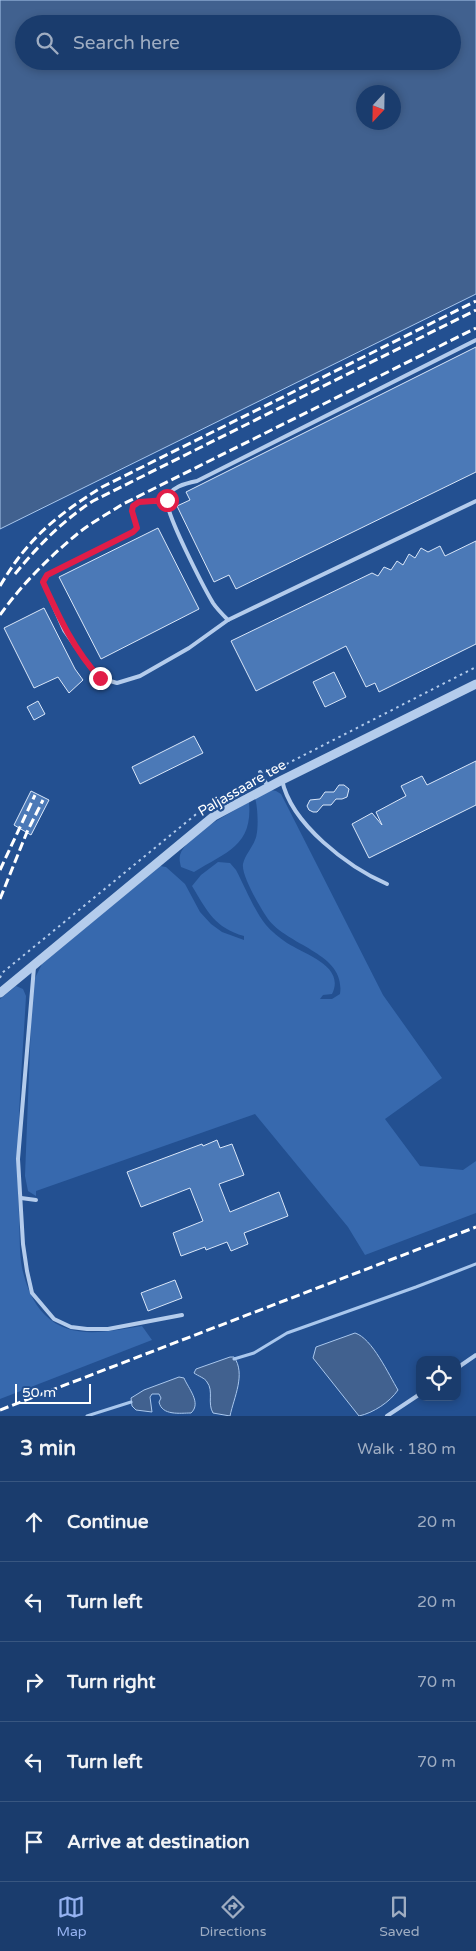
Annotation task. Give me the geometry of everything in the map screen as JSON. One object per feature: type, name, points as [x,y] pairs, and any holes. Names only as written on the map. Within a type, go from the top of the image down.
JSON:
[{"type":"street","name":"Paljassaare tee","points":[[0,993],[214,816],[268,786],[476,684]]},
{"type":"lane","points":[[228,620],[214,604],[171,518],[167,500],[169,494],[181,484],[197,481],[476,340]]},
{"type":"lane","points":[[167,500],[139,502],[133,506],[132,511],[137,528],[133,532],[47,575],[43,582],[64,630],[90,668],[100,678],[118,683],[140,676],[189,648],[228,620],[476,501]]},
{"type":"lane","points":[[260,772],[268,786]]},
{"type":"lane","points":[[282,780],[285,792],[295,812],[314,832],[355,868],[387,884]]},
{"type":"lane","points":[[34,965],[18,1159],[26,1262],[32,1294],[54,1319],[71,1327],[108,1329],[182,1315]]},
{"type":"lane","points":[[21,1198],[36,1200]]},
{"type":"lane","points":[[461,1365],[476,1355]]},
{"type":"lane","points":[[387,1416],[416,1397]]},
{"type":"shaded area","points":[[0,0],[476,0],[476,294],[0,529]]},
{"type":"shaded area","points":[[271,790],[281,794],[383,995],[442,1078],[385,1119],[420,1166],[463,1170],[476,1161],[476,1213],[365,1255],[348,1227],[255,1114],[36,1191],[36,1196],[28,1191],[25,1176],[34,980],[42,964],[160,866],[166,867],[185,884],[200,912],[211,924],[222,932],[244,940],[244,936],[234,933],[213,917],[192,886],[201,875],[218,862],[230,863],[236,870],[268,927],[287,943],[328,968],[335,984],[332,994],[323,995],[320,999],[332,999],[340,994],[339,980],[334,969],[314,952],[277,929],[256,900],[245,876],[243,864],[255,840],[257,831],[255,798]]},
{"type":"shaded area","points":[[249,802],[247,829],[235,846],[227,853],[194,872],[181,867],[180,855],[184,847],[191,840],[210,825]]},
{"type":"shaded area","points":[[16,986],[23,989],[26,996],[18,1188],[20,1255],[28,1287],[36,1305],[55,1323],[79,1331],[91,1332],[104,1332],[142,1326],[152,1340],[0,1399],[0,999]]},
{"type":"shaded area","points":[[355,1333],[361,1336],[374,1349],[398,1390],[381,1406],[359,1416],[313,1358],[316,1347]]},
{"type":"shaded area","points":[[234,1357],[237,1364],[239,1378],[230,1416],[213,1413],[209,1386],[205,1379],[194,1373],[196,1369]]},
{"type":"shaded area","points":[[179,1377],[184,1378],[195,1400],[194,1409],[191,1413],[172,1413],[164,1410],[159,1402],[161,1398],[159,1394],[152,1394],[150,1397],[152,1412],[136,1410],[132,1406],[131,1398],[144,1390]]},
{"type":"building","points":[[476,347],[476,472],[236,589],[229,575],[214,582],[177,506],[190,500],[186,492]]},
{"type":"building","points":[[158,528],[199,609],[101,659],[59,577]]},
{"type":"building","points":[[476,541],[476,644],[379,692],[375,683],[366,687],[346,646],[256,691],[231,641],[372,573],[378,576],[384,567],[391,570],[397,561],[403,565],[409,554],[415,558],[421,548],[428,552],[440,546],[445,556]]},
{"type":"building","points":[[44,608],[75,669],[83,680],[69,693],[58,677],[34,688],[4,628]]},
{"type":"building","points":[[334,672],[346,697],[325,707],[313,682]]},
{"type":"building","points":[[38,701],[45,714],[34,720],[27,707]]},
{"type":"building","points":[[194,736],[203,753],[140,784],[132,767]]},
{"type":"building","points":[[476,761],[476,805],[369,858],[352,824],[372,813],[382,825],[376,812],[406,796],[401,786],[422,776],[427,785]]},
{"type":"building","points":[[339,785],[344,785],[349,789],[347,797],[336,799],[331,805],[323,805],[317,812],[309,810],[307,806],[310,800],[320,799],[325,792],[334,792]]},
{"type":"building","points":[[31,791],[49,800],[31,835],[14,825]]},
{"type":"building","points":[[217,1140],[220,1148],[232,1144],[244,1175],[219,1184],[230,1212],[279,1192],[288,1216],[244,1233],[248,1244],[231,1251],[227,1242],[206,1250],[205,1247],[181,1256],[173,1233],[203,1221],[190,1188],[141,1207],[127,1172]]},
{"type":"building","points":[[175,1280],[182,1298],[148,1311],[141,1293]]},
{"type":"waterway","points":[[234,1359],[254,1353],[287,1333],[476,1264]]},
{"type":"waterway","points":[[87,1416],[131,1402]]},
{"type":"railway","points":[[0,586],[21,554],[44,529],[102,487],[476,301]]},
{"type":"railway","points":[[15,574],[51,534],[93,501],[476,310]]},
{"type":"railway","points":[[0,615],[27,581],[70,540],[86,527],[123,504],[476,328]]},
{"type":"railway","points":[[0,870],[35,795]]},
{"type":"railway","points":[[0,899],[27,832],[43,800]]},
{"type":"railway","points":[[0,1410],[476,1227]]},
{"type":"route","points":[[100,678],[90,668],[64,630],[43,582],[47,575],[133,532],[137,528],[132,511],[133,506],[139,502],[167,500]]}]
